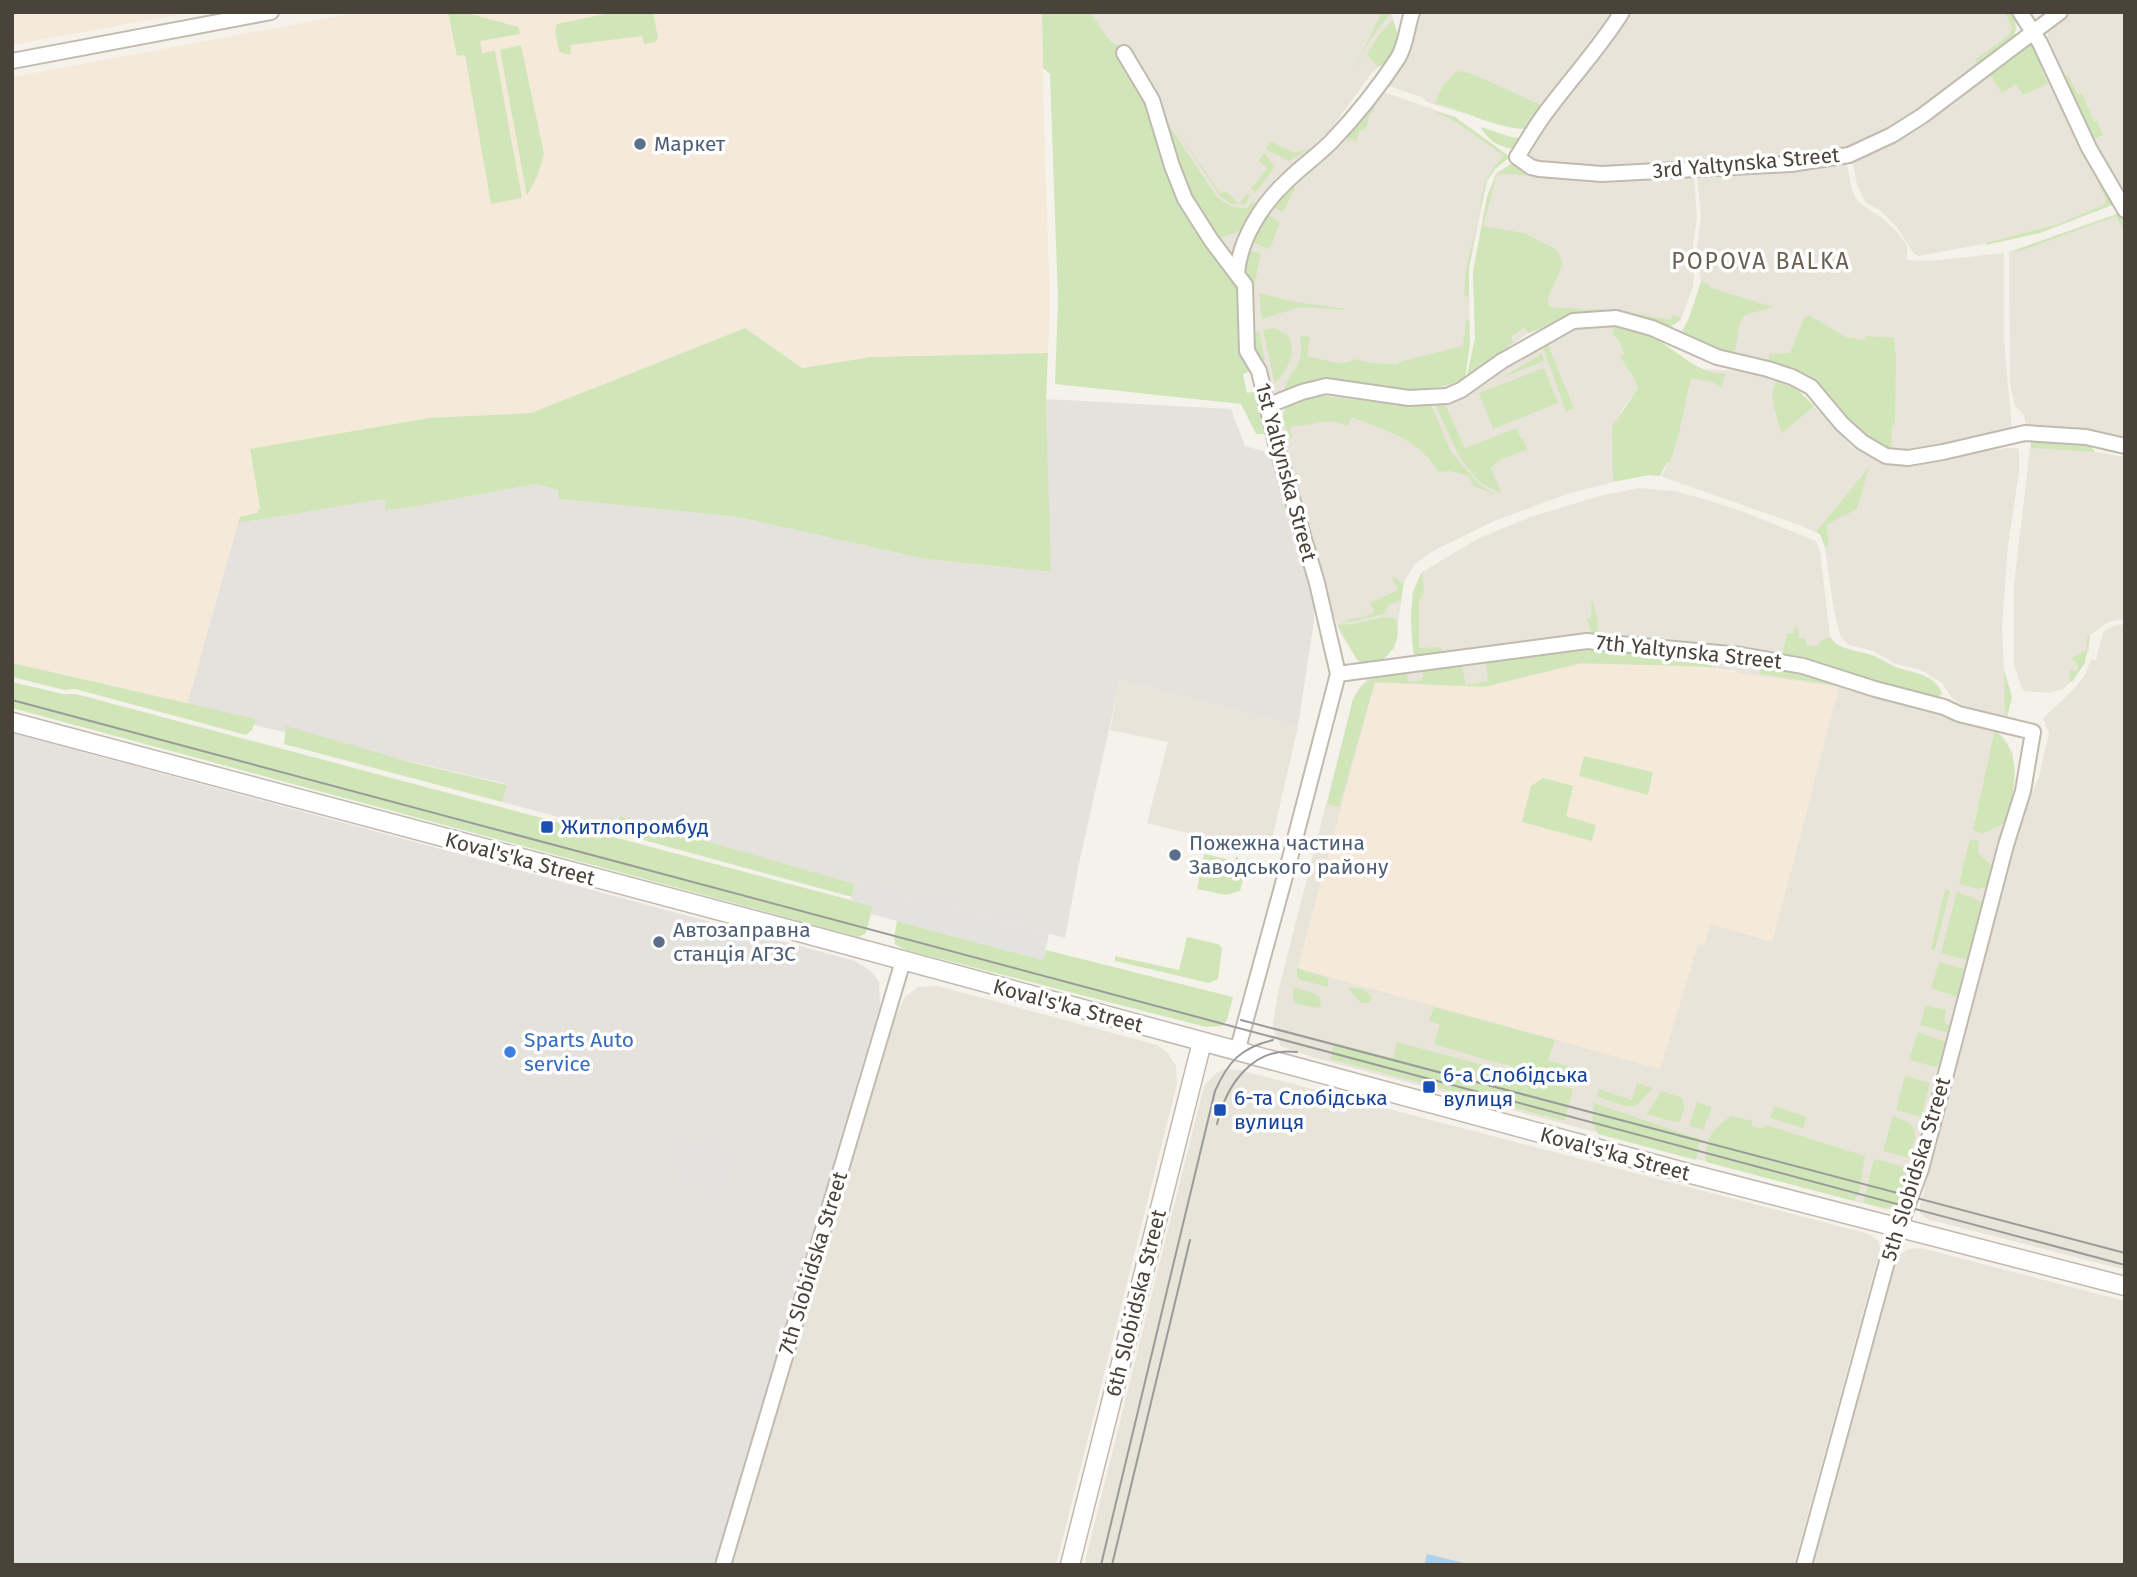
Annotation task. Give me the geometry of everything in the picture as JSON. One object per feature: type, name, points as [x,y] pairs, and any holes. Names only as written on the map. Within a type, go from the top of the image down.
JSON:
[{"type":"street","points":[[12,61],[271,12]]},
{"type":"street","name":"1st Yaltynska Street","points":[[1237,273],[1238,260],[1245,241],[1261,213],[1284,183],[1321,152],[1368,98],[1400,54],[1412,12]]},
{"type":"street","name":"3rd Yaltynska Street","points":[[1622,12],[1598,49],[1549,108],[1517,157],[1531,167],[1602,174],[1778,165],[1839,158],[1902,129],[2060,12]]},
{"type":"street","points":[[2020,12],[2033,32],[2094,157],[2123,203]]},
{"type":"street","name":"1st Yaltynska Street","points":[[1124,53],[1152,100],[1185,199],[1211,240],[1245,285],[1247,351],[1258,368],[1317,583],[1338,674]]},
{"type":"street","points":[[1267,406],[1326,386],[1409,398],[1447,396],[1573,321],[1616,318],[1652,328],[1717,357],[1768,369],[1811,387],[1842,424],[1862,442],[1886,456],[1908,457],[1943,452],[2025,433],[2086,437],[2125,446]]},
{"type":"street","name":"7th Yaltynska Street","points":[[1338,674],[1594,641],[1731,654],[1803,666],[1944,707],[1959,714],[2033,732]]},
{"type":"street","points":[[1237,1052],[1338,674]]},
{"type":"street","name":"Koval's'ka Street","points":[[12,722],[1695,1175],[2125,1286]]},
{"type":"street","name":"5th Slobidska Street","points":[[1804,1565],[1888,1258],[1908,1209],[1930,1137],[2006,845],[2023,791],[2033,732]]},
{"type":"street","name":"7th Slobidska Street","points":[[723,1565],[903,961]]},
{"type":"street","name":"6th Slobidska Street","points":[[1070,1565],[1202,1042]]},
{"type":"shaded area","points":[[12,12],[193,12],[12,45]]},
{"type":"shaded area","points":[[361,12],[1042,12],[1050,301],[1048,353],[871,357],[802,368],[745,328],[531,413],[429,418],[250,450],[260,508],[258,513],[240,517],[186,709],[12,667],[12,77]]},
{"type":"shaded area","points":[[1090,12],[1391,12],[1397,31],[1391,60],[1371,74],[1315,151],[1294,165],[1275,184],[1245,229],[1234,250],[1234,259],[1215,240],[1167,134],[1167,122],[1152,85],[1129,49],[1111,42]]},
{"type":"shaded area","points":[[1418,12],[1617,12],[1535,123],[1517,129],[1426,102],[1422,97],[1385,85]]},
{"type":"shaded area","points":[[1629,12],[2012,12],[2017,25],[2015,35],[2002,49],[1901,124],[1849,148],[1811,155],[1662,165],[1602,168],[1537,165],[1531,159],[1528,147],[1606,50]]},
{"type":"shaded area","points":[[2071,12],[2125,12],[2125,189],[2121,190],[2104,166],[2047,44],[2048,31]]},
{"type":"shaded area","points":[[2036,45],[2112,205],[2040,233],[1919,256],[1914,254],[1896,226],[1881,211],[1865,202],[1857,185],[1852,159],[2008,57]]},
{"type":"shaded area","points":[[1381,91],[1455,117],[1510,157],[1495,169],[1487,181],[1469,269],[1470,344],[1465,378],[1449,386],[1417,391],[1323,379],[1309,381],[1277,394],[1271,390],[1267,374],[1252,349],[1247,251],[1264,216],[1291,184],[1331,150],[1373,105]]},
{"type":"shaded area","points":[[1846,160],[1852,190],[1858,202],[1896,231],[1907,245],[1907,260],[1930,261],[2004,253],[2004,339],[2012,430],[1917,450],[1887,449],[1831,402],[1822,388],[1809,380],[1760,358],[1702,344],[1682,331],[1701,282],[1696,255],[1701,218],[1697,174]]},
{"type":"shaded area","points":[[1500,170],[1694,174],[1697,217],[1693,246],[1693,287],[1680,321],[1669,328],[1631,313],[1582,312],[1529,333],[1467,376],[1475,338],[1473,272],[1487,197]]},
{"type":"shaded area","points":[[2117,214],[2125,220],[2125,438],[2086,431],[2026,429],[2024,415],[2015,406],[2010,384],[2009,252]]},
{"type":"shaded area","points":[[1612,325],[1613,334],[1618,339],[1624,355],[1620,357],[1638,388],[1615,425],[1613,482],[1567,494],[1494,521],[1433,551],[1415,564],[1404,582],[1394,650],[1358,661],[1341,634],[1326,596],[1281,428],[1285,408],[1325,396],[1407,406],[1439,404],[1445,401],[1447,405],[1472,393],[1501,371],[1580,327]]},
{"type":"shaded area","points":[[1699,369],[1746,371],[1788,384],[1814,406],[1851,446],[1880,461],[1910,464],[2006,448],[2019,450],[2019,472],[2008,545],[2002,627],[2004,670],[2012,697],[2006,721],[1979,713],[1959,703],[1951,697],[1942,683],[1921,670],[1896,664],[1873,651],[1849,645],[1841,638],[1834,611],[1825,547],[1820,534],[1660,476],[1681,425],[1691,377]]},
{"type":"shaded area","points":[[1046,399],[1231,409],[1245,446],[1270,453],[1314,599],[1314,621],[1298,726],[1120,680],[1065,938],[851,883],[618,816],[614,832],[502,802],[507,784],[186,709],[238,523],[385,499],[387,510],[536,484],[558,490],[558,499],[738,517],[925,559],[1050,572]]},
{"type":"shaded area","points":[[2031,439],[2089,444],[2095,452],[2125,457],[2125,619],[2108,622],[2090,635],[2089,650],[2077,675],[2063,689],[2049,693],[2023,691],[2014,664],[2014,585]]},
{"type":"shaded area","points":[[1640,488],[1674,491],[1704,499],[1816,541],[1820,551],[1830,636],[1834,642],[1839,646],[1872,655],[1895,667],[1921,674],[1935,682],[1942,694],[1937,697],[1791,660],[1414,655],[1412,593],[1422,572],[1477,539],[1530,517],[1603,495]]},
{"type":"shaded area","points":[[2125,624],[2125,1270],[1927,1219],[1920,1213],[1920,1206],[2016,827],[2039,777],[2049,733],[2043,718],[2085,675],[2091,659],[2096,660],[2103,632],[2113,626]]},
{"type":"shaded area","points":[[1586,645],[1762,661],[1945,711],[1950,717],[1995,730],[2005,739],[2013,753],[2014,782],[2011,804],[1911,1170],[1895,1207],[1888,1210],[1312,1057],[1281,1046],[1273,1023],[1279,988],[1353,699],[1368,679]],"holes":[[[1581,664],[1691,666],[1736,671],[1813,787],[1772,941],[1710,923],[1704,945],[1698,943],[1660,1068],[1298,968],[1375,683],[1485,687]]]},
{"type":"shaded area","points":[[1581,664],[1691,666],[1839,687],[1772,942],[1710,924],[1704,945],[1698,944],[1660,1069],[1298,968],[1375,683],[1485,687]]},
{"type":"shaded area","points":[[1120,680],[1298,726],[1269,853],[1147,823],[1168,742],[1110,730]]},
{"type":"shaded area","points":[[12,733],[855,961],[871,971],[879,982],[880,1005],[715,1565],[12,1565]]},
{"type":"shaded area","points":[[855,884],[1049,934],[1043,960],[871,914],[873,906],[851,901]]},
{"type":"shaded area","points":[[938,986],[1157,1045],[1168,1053],[1176,1066],[1177,1084],[1056,1565],[732,1565],[896,1016],[905,997],[918,987]]},
{"type":"shaded area","points":[[1224,1069],[1239,1070],[1869,1234],[1879,1241],[1880,1250],[1794,1565],[1084,1565],[1204,1086]]},
{"type":"shaded area","points":[[687,1143],[731,1157],[720,1191],[676,1177]]},
{"type":"shaded area","points":[[1921,1248],[2125,1301],[2125,1565],[1813,1565],[1897,1257],[1908,1249]]},
{"type":"green space","points":[[448,12],[463,12],[518,27],[520,34],[480,41],[482,53],[495,51],[522,198],[491,204],[465,55],[457,56]]},
{"type":"green space","points":[[615,12],[653,12],[658,38],[655,42],[644,44],[642,36],[570,45],[571,54],[559,51],[555,31],[557,24]]},
{"type":"green space","points":[[1042,12],[1090,12],[1111,42],[1129,49],[1152,86],[1157,98],[1169,171],[1242,287],[1243,348],[1250,371],[1243,374],[1247,393],[1257,391],[1267,434],[1256,434],[1241,404],[1055,384],[1058,301],[1050,74],[1043,68]]},
{"type":"green space","points":[[1382,12],[1391,13],[1371,38],[1352,73]]},
{"type":"green space","points":[[2005,12],[2012,12],[2015,22],[2012,38],[2002,50],[1978,66],[1975,60],[2009,35],[2012,28]]},
{"type":"green space","points":[[1393,20],[1399,40],[1391,60],[1378,67],[1367,54],[1381,32]]},
{"type":"green space","points":[[2029,43],[2036,45],[2046,65],[2041,69],[2048,84],[2023,95],[2016,84],[2002,93],[1988,72]]},
{"type":"green space","points":[[521,45],[544,154],[537,177],[527,196],[500,50]]},
{"type":"green space","points":[[1456,71],[1470,73],[1546,107],[1528,129],[1493,123],[1435,103],[1442,87]]},
{"type":"green space","points":[[2068,75],[2078,95],[2082,93],[2094,122],[2097,121],[2103,135],[2092,140],[2062,78]]},
{"type":"green space","points":[[1373,105],[1375,108],[1366,128],[1359,132],[1356,142],[1351,138],[1347,143],[1346,134]]},
{"type":"green space","points":[[1434,111],[1455,117],[1510,157],[1495,169],[1487,181],[1479,214],[1486,182],[1493,169],[1504,156],[1456,122]]},
{"type":"green space","points":[[1171,121],[1220,193],[1227,192],[1239,204],[1247,193],[1250,197],[1244,205],[1229,203],[1219,195]]},
{"type":"green space","points":[[1168,124],[1217,197],[1234,207],[1247,208],[1253,201],[1259,206],[1245,229],[1215,240],[1185,193]]},
{"type":"green space","points":[[1481,127],[1523,138],[1514,149],[1509,148],[1490,139]]},
{"type":"green space","points":[[1270,141],[1294,153],[1311,149],[1289,161],[1265,149]]},
{"type":"green space","points":[[1264,152],[1275,167],[1256,192],[1251,189],[1267,168],[1259,161]]},
{"type":"green space","points":[[1516,160],[1586,178],[1497,174],[1483,226],[1524,233],[1557,250],[1563,264],[1548,297],[1549,307],[1605,311],[1582,312],[1529,333],[1524,328],[1511,337],[1513,343],[1467,376],[1475,338],[1473,272],[1487,197],[1496,174]]},
{"type":"green space","points":[[2101,178],[2116,202],[2112,205],[2040,233],[1986,245],[2059,224],[2105,204],[2106,199],[2097,181]]},
{"type":"green space","points":[[1291,184],[1295,188],[1283,212],[1271,206]]},
{"type":"green space","points":[[2117,214],[2125,220],[2125,232],[2116,216],[2020,251],[2009,252]]},
{"type":"green space","points":[[1264,216],[1270,216],[1280,222],[1272,244],[1267,249],[1251,241]]},
{"type":"green space","points":[[1477,224],[1469,269],[1469,297],[1464,296],[1466,268]]},
{"type":"green space","points":[[1247,251],[1261,254],[1252,296],[1243,262]]},
{"type":"green space","points":[[1701,282],[1773,307],[1745,315],[1740,322],[1735,352],[1699,343],[1682,331]]},
{"type":"green space","points":[[1259,293],[1345,310],[1300,307],[1262,319]]},
{"type":"green space","points":[[1622,311],[1671,320],[1672,315],[1682,318],[1669,328]]},
{"type":"green space","points":[[1809,315],[1846,337],[1865,340],[1867,336],[1894,338],[1895,425],[1892,425],[1891,449],[1875,444],[1847,421],[1822,388],[1769,362],[1769,354],[1790,353],[1804,318]]},
{"type":"green space","points":[[1469,320],[1470,344],[1465,378],[1452,383],[1416,390],[1321,379],[1284,390],[1301,355],[1300,336],[1310,337],[1307,357],[1337,363],[1355,359],[1371,363],[1398,364],[1463,346],[1466,321]]},
{"type":"green space","points":[[1612,325],[1644,332],[1698,367],[1726,374],[1721,387],[1712,382],[1691,378],[1670,463],[1667,462],[1660,476],[1649,475],[1613,482],[1612,427],[1638,388],[1620,357],[1624,354],[1618,339],[1613,335]]},
{"type":"green space","points":[[745,328],[802,368],[871,357],[1048,353],[1046,399],[1051,572],[925,559],[738,517],[558,499],[558,490],[536,484],[407,508],[386,510],[385,499],[238,523],[240,517],[257,513],[260,508],[250,449],[429,418],[531,413]]},
{"type":"green space","points":[[1274,328],[1287,334],[1292,348],[1287,367],[1275,384],[1263,330]]},
{"type":"green space","points":[[1259,331],[1265,360],[1258,361],[1252,349],[1251,336]]},
{"type":"green space","points":[[1548,345],[1574,408],[1565,412],[1543,348]]},
{"type":"green space","points":[[1542,354],[1544,361],[1499,379]]},
{"type":"green space","points":[[1544,368],[1558,403],[1493,429],[1479,393]]},
{"type":"green space","points":[[1777,380],[1799,391],[1814,406],[1781,434],[1773,399]]},
{"type":"green space","points":[[1325,396],[1407,406],[1431,404],[1451,452],[1479,484],[1496,495],[1473,486],[1469,476],[1449,471],[1438,472],[1421,451],[1411,444],[1389,431],[1352,417],[1348,426],[1332,421],[1290,427],[1290,439],[1283,417],[1287,406],[1299,400]]},
{"type":"green space","points":[[1444,402],[1465,448],[1517,428],[1527,450],[1499,460],[1491,468],[1502,494],[1481,483],[1458,454],[1435,404]]},
{"type":"green space","points":[[2031,439],[2089,444],[2095,452],[2031,448]]},
{"type":"green space","points":[[1869,467],[1857,509],[1826,525],[1829,542],[1825,547],[1820,534],[1816,532]]},
{"type":"green space","points":[[1422,572],[1424,593],[1419,601],[1419,648],[1441,647],[1442,655],[1414,655],[1412,601]]},
{"type":"green space","points":[[1392,578],[1401,583],[1404,582],[1401,600],[1388,605],[1384,614],[1350,622],[1342,621],[1366,616],[1374,611],[1370,603],[1398,590]]},
{"type":"green space","points":[[1592,598],[1598,631],[1594,634],[1587,619],[1591,618]]},
{"type":"green space","points":[[1384,617],[1395,618],[1398,631],[1393,648],[1380,663],[1358,661],[1337,625]]},
{"type":"green space","points":[[1798,627],[1799,638],[1805,638],[1807,646],[1819,645],[1819,642],[1830,637],[1844,648],[1874,656],[1930,679],[1942,694],[1937,697],[1899,692],[1748,651],[1782,655],[1787,634],[1795,633],[1794,628]]},
{"type":"green space","points":[[2090,635],[2085,663],[2072,682],[2069,681],[2070,670],[2077,671],[2078,664],[2071,659],[2087,649],[2086,640]]},
{"type":"green space","points":[[1586,645],[1714,655],[1712,667],[1581,663],[1484,687],[1375,682],[1339,807],[1327,804],[1353,699],[1370,680],[1407,671],[1408,681],[1421,681],[1424,669],[1461,663],[1466,685],[1488,681],[1485,659]]},
{"type":"green space","points":[[1762,661],[1839,683],[1838,686],[1760,674]]},
{"type":"green space","points":[[12,663],[256,719],[252,730],[246,735],[75,689],[64,690],[12,677]]},
{"type":"green space","points":[[2004,670],[2012,697],[2006,721],[2005,717]]},
{"type":"green space","points":[[12,682],[63,694],[76,694],[873,906],[866,933],[859,937],[12,708]]},
{"type":"green space","points":[[286,726],[414,763],[507,785],[502,802],[284,744]]},
{"type":"green space","points":[[1995,730],[2004,740],[2014,762],[2014,785],[2005,823],[1982,834],[1973,830]]},
{"type":"green space","points":[[1584,756],[1653,772],[1648,795],[1579,776]]},
{"type":"green space","points":[[1543,778],[1573,786],[1566,816],[1596,825],[1592,841],[1522,822],[1531,786]]},
{"type":"green space","points":[[619,816],[855,884],[852,897],[614,832]]},
{"type":"green space","points":[[1970,839],[1979,841],[1978,853],[1993,867],[1987,887],[1978,889],[1959,884]]},
{"type":"green space","points":[[1204,854],[1235,861],[1236,856],[1240,860],[1244,876],[1240,891],[1226,895],[1197,889]]},
{"type":"green space","points":[[1945,889],[1950,891],[1935,950],[1931,949]]},
{"type":"green space","points":[[1957,892],[1983,902],[1967,960],[1941,953]]},
{"type":"green space","points":[[897,921],[1043,960],[1046,950],[1233,997],[1227,1020],[1222,1026],[1206,1027],[906,950],[895,944]]},
{"type":"green space","points":[[1187,937],[1218,944],[1222,948],[1218,979],[1209,983],[1115,961],[1115,956],[1179,970]]},
{"type":"green space","points":[[1939,962],[1964,969],[1957,997],[1931,988]]},
{"type":"green space","points":[[1297,968],[1328,978],[1328,987],[1301,980],[1297,977]]},
{"type":"green space","points":[[1293,987],[1320,997],[1321,1006],[1317,1008],[1297,1004],[1293,999]]},
{"type":"green space","points":[[1348,988],[1366,991],[1372,999],[1368,1003],[1361,1003]]},
{"type":"green space","points":[[1925,1005],[1946,1010],[1944,1022],[1950,1026],[1949,1033],[1920,1025]]},
{"type":"green space","points":[[1434,1007],[1555,1040],[1548,1060],[1577,1069],[1564,1072],[1528,1070],[1434,1044],[1440,1025],[1429,1021]]},
{"type":"green space","points":[[1918,1032],[1946,1042],[1940,1068],[1909,1060]]},
{"type":"green space","points":[[1397,1042],[1573,1089],[1565,1120],[1330,1059],[1334,1043],[1393,1058]]},
{"type":"green space","points":[[1905,1076],[1930,1083],[1921,1117],[1896,1110]]},
{"type":"green space","points":[[1637,1083],[1653,1088],[1636,1106],[1624,1106],[1596,1096],[1599,1089],[1632,1100]]},
{"type":"green space","points":[[1661,1091],[1683,1098],[1682,1103],[1685,1106],[1680,1121],[1674,1122],[1647,1114]]},
{"type":"green space","points":[[1697,1102],[1712,1107],[1703,1130],[1689,1126]]},
{"type":"green space","points":[[1594,1103],[1700,1139],[1696,1160],[1598,1134],[1592,1121]]},
{"type":"green space","points":[[1774,1106],[1807,1117],[1803,1128],[1770,1118]]},
{"type":"green space","points":[[1731,1116],[1752,1121],[1752,1126],[1762,1129],[1766,1125],[1865,1156],[1859,1193],[1854,1201],[1706,1162],[1711,1135]]},
{"type":"green space","points":[[1893,1116],[1909,1123],[1915,1131],[1909,1158],[1883,1151]]},
{"type":"green space","points":[[1874,1159],[1911,1170],[1900,1200],[1893,1207],[1863,1203]]},
{"type":"water","points":[[1427,1554],[1472,1565],[1424,1565]]},
{"type":"tram line","points":[[12,700],[1332,1056],[2125,1265]]},
{"type":"tram line","points":[[1241,1020],[2125,1253]]},
{"type":"tram line","points":[[1101,1565],[1215,1091],[1236,1058],[1252,1047],[1273,1040]]},
{"type":"tram line","points":[[1217,1124],[1234,1083],[1254,1062],[1267,1055],[1297,1052]]},
{"type":"tram line","points":[[1112,1565],[1190,1240]]},
{"type":"place","name":"Маркет","points":[[640,144]]},
{"type":"place","name":"Житлопромбуд","points":[[547,827]]},
{"type":"place","name":"Пожежна частина Заводського району","points":[[1175,855]]},
{"type":"place","name":"Автозаправна станція АГЗС","points":[[659,942]]},
{"type":"place","name":"Sparts Auto service","points":[[510,1052]]},
{"type":"place","name":"6-а Слобідська вулиця","points":[[1429,1087]]},
{"type":"place","name":"6-та Слобідська вулиця","points":[[1220,1110]]},
{"type":"district","name":"POPOVA BALKA","points":[[1761,261]]}]
